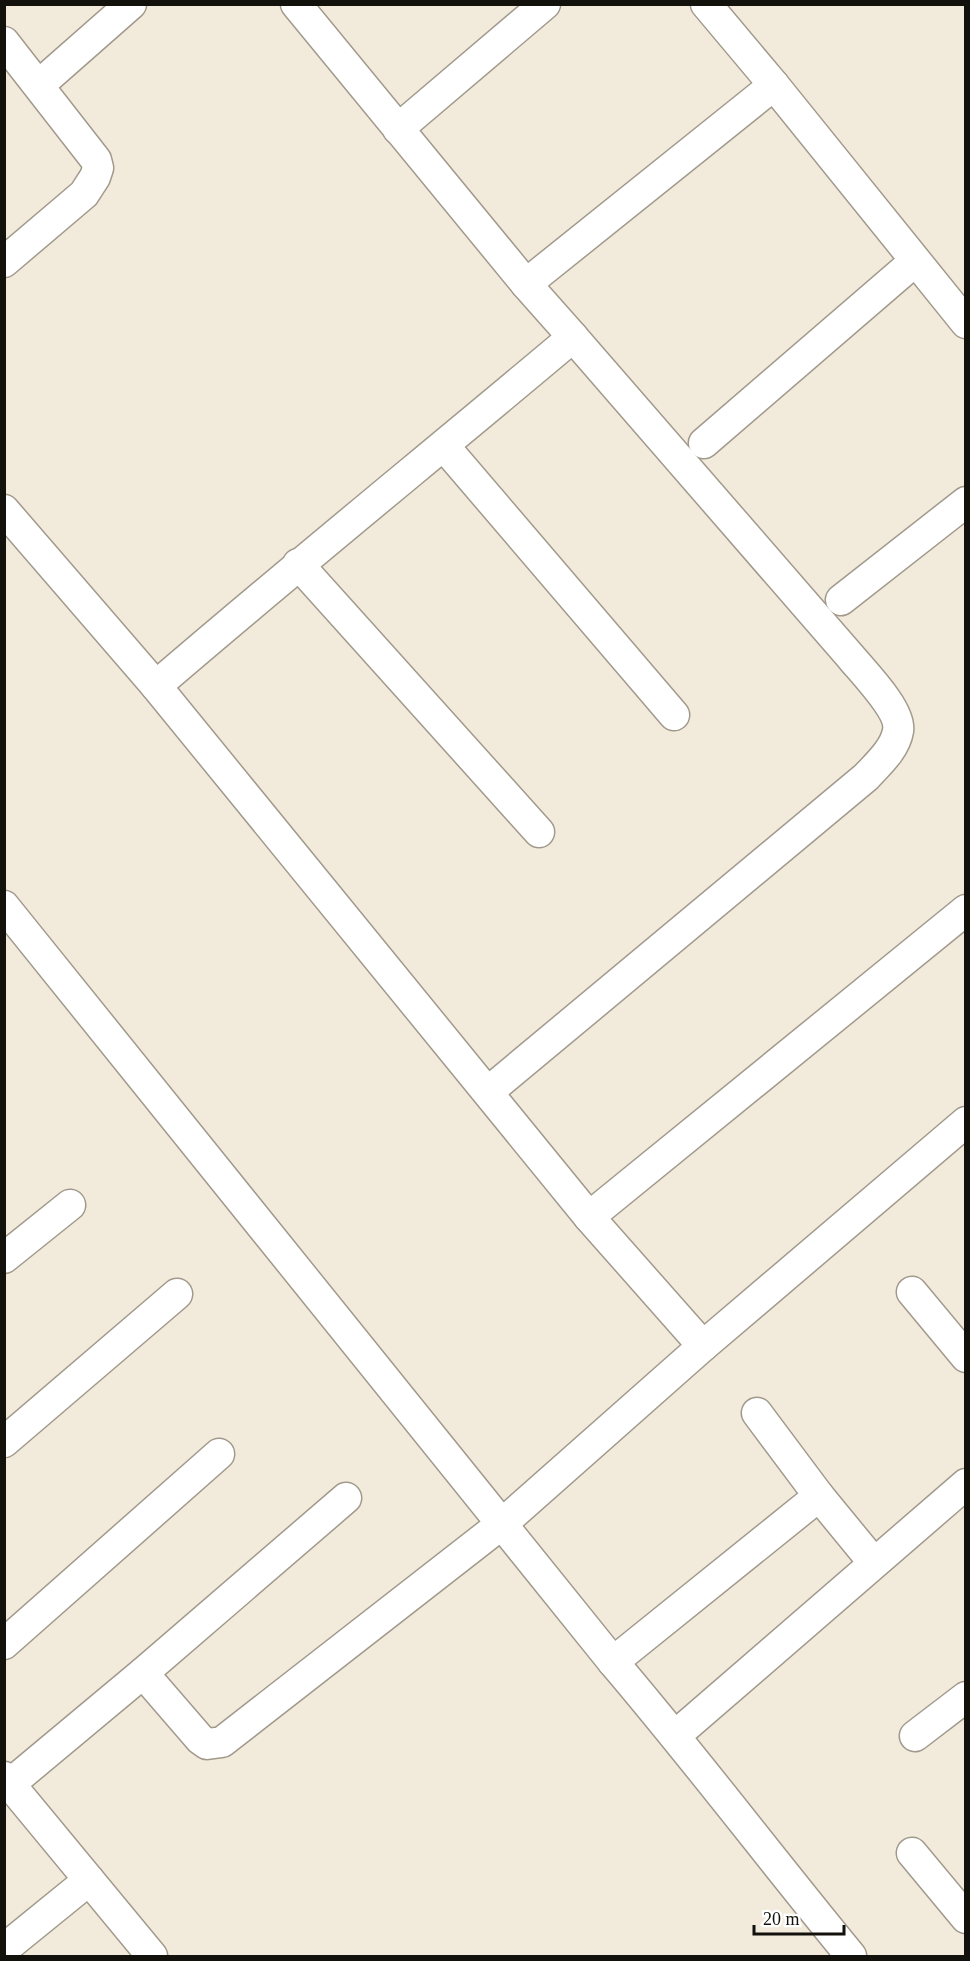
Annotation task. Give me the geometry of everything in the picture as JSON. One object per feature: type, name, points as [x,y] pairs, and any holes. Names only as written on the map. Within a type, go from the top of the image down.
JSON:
[{"type":"street","points":[[39,85],[131,4]]},
{"type":"street","points":[[296,4],[526,284],[850,656],[887,702],[897,718],[899,729],[889,751],[866,777],[488,1092]]},
{"type":"street","points":[[398,129],[545,4]]},
{"type":"street","points":[[706,4],[966,323]]},
{"type":"street","points":[[4,42],[96,160],[98,168],[84,194],[4,262]]},
{"type":"street","points":[[526,284],[774,85]]},
{"type":"street","points":[[704,442],[914,262]]},
{"type":"street","points":[[156,686],[298,564],[444,446],[573,337]]},
{"type":"street","points":[[444,446],[674,715]]},
{"type":"street","points":[[841,600],[966,502]]},
{"type":"street","points":[[4,510],[156,686],[589,1216],[702,1346]]},
{"type":"street","points":[[298,564],[539,832]]},
{"type":"street","points":[[4,906],[613,1662],[676,1736],[785,1876],[851,1956]]},
{"type":"street","points":[[589,1216],[966,910]]},
{"type":"street","points":[[143,1673],[201,1739],[207,1744],[222,1742],[503,1523],[702,1346],[966,1122]]},
{"type":"street","points":[[4,1258],[70,1205]]},
{"type":"street","points":[[912,1292],[966,1357]]},
{"type":"street","points":[[4,1442],[177,1294]]},
{"type":"street","points":[[757,1413],[819,1496],[874,1563]]},
{"type":"street","points":[[4,1644],[219,1454]]},
{"type":"street","points":[[676,1736],[966,1484]]},
{"type":"street","points":[[613,1662],[819,1496]]},
{"type":"street","points":[[152,1956],[7,1780],[143,1673],[346,1498]]},
{"type":"street","points":[[915,1736],[966,1697]]},
{"type":"street","points":[[912,1853],[966,1917]]},
{"type":"street","points":[[4,1949],[89,1880]]}]
